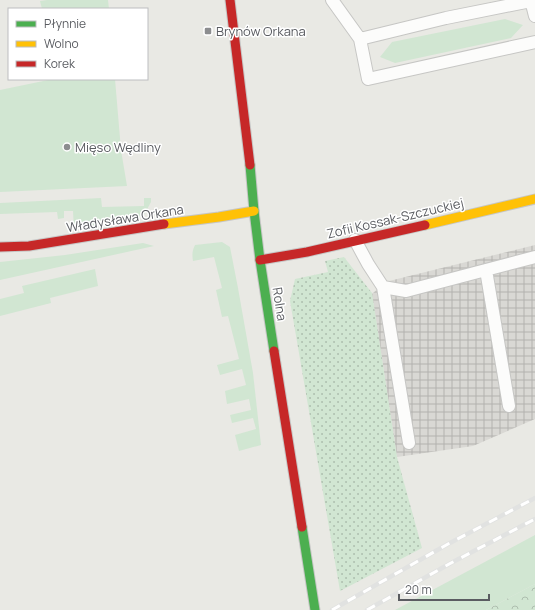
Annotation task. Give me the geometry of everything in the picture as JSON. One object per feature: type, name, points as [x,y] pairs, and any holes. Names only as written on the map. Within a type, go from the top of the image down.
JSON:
[{"type":"street","name":"Rolna","points":[[230,0],[260,260],[315,610]]},
{"type":"street","name":"Zofii Kossak-Szczuckiej","points":[[260,260],[307,252],[535,199]]},
{"type":"street","name":"Władysława Orkana","points":[[0,247],[29,246],[254,211]]},
{"type":"lane","points":[[332,0],[360,39],[368,79],[535,42]]},
{"type":"lane","points":[[360,39],[446,18],[531,0],[535,16]]},
{"type":"lane","points":[[355,240],[383,287],[409,443]]},
{"type":"lane","points":[[383,287],[406,291],[535,257]]},
{"type":"lane","points":[[486,270],[509,406]]},
{"type":"shaded area","points":[[535,245],[535,419],[473,446],[397,457],[372,294],[385,282]]},
{"type":"green space","points":[[108,0],[109,8],[42,8],[40,1]]},
{"type":"green space","points":[[505,19],[523,25],[511,38],[395,63],[380,57],[392,42]]},
{"type":"green space","points":[[48,80],[115,80],[121,150],[127,186],[0,192],[0,90]]},
{"type":"green space","points":[[101,198],[102,207],[144,206],[144,198],[151,198],[151,202],[144,215],[74,229],[73,211],[64,211],[64,218],[58,219],[57,212],[0,214],[0,203]]},
{"type":"green space","points":[[222,242],[230,247],[238,288],[253,373],[261,445],[239,451],[235,435],[256,429],[253,418],[232,423],[230,415],[251,410],[249,399],[227,404],[225,391],[246,385],[242,369],[220,375],[217,365],[239,359],[228,316],[222,317],[216,290],[222,288],[214,257],[193,261],[192,257],[195,245]]},
{"type":"green space","points":[[143,243],[154,246],[0,280],[0,262],[65,255]]},
{"type":"green space","points":[[344,257],[372,293],[397,457],[422,548],[340,591],[290,301],[295,279],[328,272],[325,261]]},
{"type":"green space","points":[[95,269],[98,286],[50,298],[51,303],[0,316],[0,299],[24,293],[22,286]]},
{"type":"green space","points":[[535,535],[535,584],[486,610],[395,610]]},
{"type":"green space","points":[[535,584],[535,610],[486,610]]},
{"type":"railway","points":[[332,610],[448,544],[535,498]]},
{"type":"railway","points":[[367,610],[451,563],[535,519]]},
{"type":"traffic: fast","points":[[250,165],[260,260],[274,351]]},
{"type":"traffic: fast","points":[[302,527],[315,610]]},
{"type":"traffic: slow","points":[[425,225],[535,199]]},
{"type":"traffic: slow","points":[[164,224],[254,211]]},
{"type":"traffic: jam","points":[[230,0],[250,165]]},
{"type":"traffic: jam","points":[[0,247],[29,246],[164,224]]},
{"type":"traffic: jam","points":[[260,260],[307,252],[425,225]]},
{"type":"traffic: jam","points":[[274,351],[302,527]]},
{"type":"place","name":"Brynów Orkana","points":[[208,31]]},
{"type":"place","name":"Mięso Wędliny","points":[[67,147]]}]
